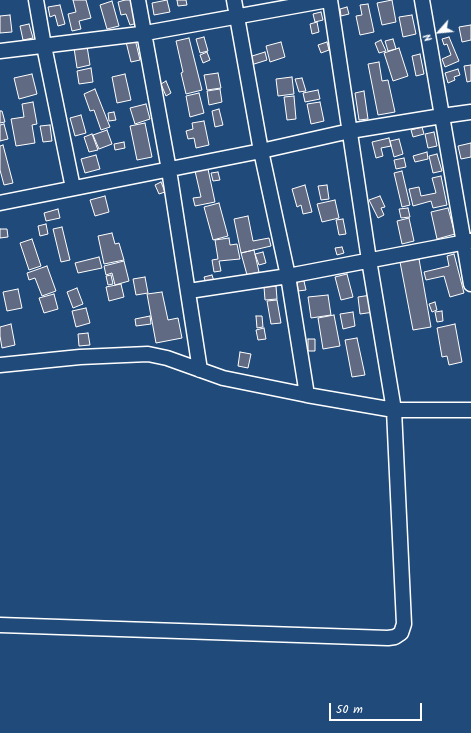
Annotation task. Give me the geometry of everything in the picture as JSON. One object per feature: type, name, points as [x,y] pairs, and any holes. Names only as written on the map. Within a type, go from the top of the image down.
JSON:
[{"type":"street","points":[[36,0],[73,188]]},
{"type":"street","points":[[138,0],[169,170],[189,291],[200,370]]},
{"type":"street","points":[[234,0],[261,151],[288,276],[307,395]]},
{"type":"street","points":[[0,52],[144,33],[329,0],[369,260],[394,410],[404,624],[401,633],[395,637],[380,638],[0,625]]},
{"type":"street","points":[[422,0],[442,116],[468,242],[471,284]]},
{"type":"street","points":[[0,203],[169,170],[350,131],[471,112]]},
{"type":"street","points":[[189,291],[288,276],[468,242]]},
{"type":"street","points":[[0,365],[80,357],[148,354],[167,358],[223,378],[307,395],[394,410],[471,410]]},
{"type":"building","points":[[73,0],[86,0],[91,18],[79,21],[81,29],[72,31],[68,14],[76,12]]},
{"type":"building","points":[[132,0],[138,23],[130,25],[126,14],[121,15],[118,2]]},
{"type":"building","points":[[167,0],[170,12],[154,15],[152,3]]},
{"type":"building","points":[[177,0],[186,0],[187,5],[178,6]]},
{"type":"building","points":[[392,0],[396,22],[382,25],[377,3]]},
{"type":"building","points":[[112,1],[119,26],[107,29],[100,5]]},
{"type":"building","points":[[368,4],[374,32],[360,35],[356,16],[362,15],[360,5]]},
{"type":"building","points":[[60,5],[65,24],[58,26],[55,15],[50,17],[48,7]]},
{"type":"building","points":[[347,7],[349,14],[341,16],[340,9]]},
{"type":"building","points":[[321,12],[323,20],[315,22],[313,14]]},
{"type":"building","points":[[10,15],[12,32],[0,33],[0,16]]},
{"type":"building","points":[[412,15],[416,34],[403,37],[399,17]]},
{"type":"building","points":[[317,22],[319,32],[312,34],[310,24]]},
{"type":"building","points":[[29,24],[33,38],[23,40],[20,26]]},
{"type":"building","points":[[471,25],[471,40],[462,42],[459,27]]},
{"type":"building","points":[[204,37],[208,51],[200,53],[196,39]]},
{"type":"building","points":[[449,37],[459,61],[445,67],[442,59],[451,55],[447,44],[444,45],[442,39]]},
{"type":"building","points":[[189,38],[202,90],[186,94],[176,41]]},
{"type":"building","points":[[135,39],[140,60],[131,62],[126,42]]},
{"type":"building","points":[[393,39],[396,49],[388,51],[385,41]]},
{"type":"building","points":[[381,40],[386,51],[379,53],[375,43]]},
{"type":"building","points":[[281,42],[285,57],[270,62],[266,46]]},
{"type":"building","points":[[327,42],[329,50],[321,53],[318,45]]},
{"type":"building","points":[[87,46],[90,65],[77,68],[74,48]]},
{"type":"building","points":[[399,48],[408,76],[393,81],[384,53]]},
{"type":"building","points":[[207,52],[210,60],[203,63],[200,55]]},
{"type":"building","points":[[265,52],[267,60],[251,65],[249,57]]},
{"type":"building","points":[[420,54],[424,74],[416,76],[412,56]]},
{"type":"building","points":[[379,62],[382,81],[388,80],[395,112],[378,115],[368,64]]},
{"type":"building","points":[[471,65],[471,81],[467,82],[464,66]]},
{"type":"building","points":[[91,68],[93,82],[79,84],[77,71]]},
{"type":"building","points":[[458,69],[460,75],[454,77],[455,80],[448,83],[445,73]]},
{"type":"building","points":[[218,73],[221,88],[207,90],[204,75]]},
{"type":"building","points":[[32,74],[37,94],[19,99],[14,78]]},
{"type":"building","points":[[125,74],[131,100],[117,103],[112,77]]},
{"type":"building","points":[[292,77],[294,94],[278,96],[276,79]]},
{"type":"building","points":[[302,78],[306,91],[299,92],[295,79]]},
{"type":"building","points":[[166,81],[171,93],[166,96],[161,84]]},
{"type":"building","points":[[95,89],[110,127],[101,130],[94,110],[90,111],[84,94]]},
{"type":"building","points":[[220,89],[222,102],[209,105],[207,91]]},
{"type":"building","points":[[318,90],[320,99],[305,102],[303,93]]},
{"type":"building","points":[[364,91],[368,119],[359,120],[355,93]]},
{"type":"building","points":[[199,93],[204,113],[190,117],[186,96]]},
{"type":"building","points":[[294,96],[296,119],[287,120],[284,97]]},
{"type":"building","points":[[33,102],[37,124],[32,125],[35,143],[16,146],[11,119],[24,117],[22,104]]},
{"type":"building","points":[[320,102],[324,121],[311,124],[307,104]]},
{"type":"building","points":[[146,104],[150,119],[135,124],[130,108]]},
{"type":"building","points":[[219,109],[223,125],[215,127],[212,111]]},
{"type":"building","points":[[0,111],[2,111],[5,122],[0,123]]},
{"type":"building","points":[[114,112],[116,120],[109,121],[108,113]]},
{"type":"building","points":[[81,115],[86,133],[75,136],[70,118]]},
{"type":"building","points":[[204,121],[209,145],[196,148],[194,138],[188,139],[186,131],[193,129],[192,123]]},
{"type":"building","points":[[145,123],[152,157],[137,160],[130,126]]},
{"type":"building","points":[[4,124],[8,139],[0,141],[0,125]]},
{"type":"building","points":[[50,125],[52,141],[43,142],[40,126]]},
{"type":"building","points":[[422,127],[424,134],[413,137],[411,130]]},
{"type":"building","points":[[107,130],[112,144],[99,149],[93,135]]},
{"type":"building","points":[[434,132],[437,146],[428,148],[425,134]]},
{"type":"building","points":[[92,134],[98,150],[89,152],[84,137]]},
{"type":"building","points":[[389,138],[391,146],[381,148],[383,156],[376,158],[372,142]]},
{"type":"building","points":[[399,139],[403,154],[394,157],[390,141]]},
{"type":"building","points":[[124,142],[125,148],[115,150],[114,144]]},
{"type":"building","points":[[471,143],[471,157],[461,159],[458,146]]},
{"type":"building","points":[[3,145],[13,183],[4,185],[0,170],[0,146]]},
{"type":"building","points":[[427,152],[428,159],[415,162],[413,156]]},
{"type":"building","points":[[437,154],[442,171],[433,173],[429,156]]},
{"type":"building","points":[[96,155],[100,169],[85,173],[81,159]]},
{"type":"building","points":[[404,158],[406,167],[396,169],[394,160]]},
{"type":"building","points":[[208,169],[215,202],[195,206],[193,198],[201,197],[195,171]]},
{"type":"building","points":[[402,171],[410,205],[402,207],[394,173]]},
{"type":"building","points":[[218,172],[220,180],[213,181],[211,173]]},
{"type":"building","points":[[441,176],[447,205],[433,208],[431,201],[413,206],[409,189],[419,187],[421,196],[436,193],[432,178]]},
{"type":"building","points":[[161,182],[165,192],[159,194],[155,185]]},
{"type":"building","points":[[305,185],[312,212],[303,214],[301,205],[297,207],[292,189]]},
{"type":"building","points":[[327,185],[329,199],[321,200],[318,186]]},
{"type":"building","points":[[105,196],[109,212],[95,216],[90,200]]},
{"type":"building","points":[[380,196],[385,207],[381,208],[384,215],[378,218],[369,200]]},
{"type":"building","points":[[335,200],[339,218],[322,222],[317,204]]},
{"type":"building","points":[[219,203],[228,236],[213,240],[204,207]]},
{"type":"building","points":[[408,208],[410,217],[401,218],[399,209]]},
{"type":"building","points":[[448,208],[455,234],[437,239],[431,212]]},
{"type":"building","points":[[58,209],[60,218],[46,221],[44,213]]},
{"type":"building","points":[[248,216],[253,241],[269,238],[271,246],[241,253],[234,219]]},
{"type":"building","points":[[409,218],[414,241],[402,244],[397,221]]},
{"type":"building","points":[[343,219],[346,234],[339,235],[336,220]]},
{"type":"building","points":[[46,224],[48,234],[40,236],[38,226]]},
{"type":"building","points":[[62,227],[70,260],[61,262],[53,229]]},
{"type":"building","points":[[0,229],[7,229],[8,237],[0,238]]},
{"type":"building","points":[[112,233],[115,244],[119,243],[124,260],[104,264],[98,236]]},
{"type":"building","points":[[229,238],[230,245],[237,244],[240,259],[219,261],[221,271],[214,272],[212,260],[218,259],[215,240]]},
{"type":"building","points":[[32,239],[41,266],[29,270],[20,243]]},
{"type":"building","points":[[342,247],[344,253],[337,255],[335,248]]},
{"type":"building","points":[[254,250],[259,272],[247,275],[241,253]]},
{"type":"building","points":[[263,252],[266,263],[259,265],[255,254]]},
{"type":"building","points":[[454,254],[464,293],[450,297],[444,276],[426,280],[424,272],[449,266],[447,256]]},
{"type":"building","points":[[99,257],[102,268],[78,273],[75,263]]},
{"type":"building","points":[[419,259],[431,327],[413,330],[400,262]]},
{"type":"building","points":[[124,261],[129,281],[115,285],[112,273],[106,275],[104,266]]},
{"type":"building","points":[[47,266],[56,291],[42,296],[35,278],[29,280],[27,273]]},
{"type":"building","points":[[347,274],[353,297],[341,300],[335,277]]},
{"type":"building","points":[[111,275],[113,284],[108,285],[106,276]]},
{"type":"building","points":[[212,275],[214,281],[206,284],[204,277]]},
{"type":"building","points":[[145,277],[148,293],[136,295],[133,279]]},
{"type":"building","points":[[304,281],[306,290],[298,291],[297,282]]},
{"type":"building","points":[[121,284],[124,297],[109,301],[106,287]]},
{"type":"building","points":[[276,286],[277,299],[265,300],[264,287]]},
{"type":"building","points":[[77,288],[83,304],[73,308],[67,292]]},
{"type":"building","points":[[18,289],[22,308],[7,311],[3,292]]},
{"type":"building","points":[[162,292],[168,320],[178,318],[182,338],[156,343],[147,294]]},
{"type":"building","points":[[54,294],[58,309],[44,313],[39,298]]},
{"type":"building","points":[[328,295],[331,315],[311,318],[308,297]]},
{"type":"building","points":[[371,295],[374,312],[360,314],[358,297]]},
{"type":"building","points":[[277,300],[281,323],[271,324],[267,301]]},
{"type":"building","points":[[435,302],[437,310],[432,312],[429,304]]},
{"type":"building","points":[[86,308],[90,323],[76,327],[72,311]]},
{"type":"building","points":[[442,311],[443,321],[437,322],[435,312]]},
{"type":"building","points":[[353,312],[355,326],[343,329],[340,314]]},
{"type":"building","points":[[334,315],[340,346],[323,349],[318,318]]},
{"type":"building","points":[[150,316],[151,324],[136,326],[135,319]]},
{"type":"building","points":[[256,316],[262,316],[263,327],[257,328]]},
{"type":"building","points":[[11,324],[15,345],[2,348],[0,327]]},
{"type":"building","points":[[455,324],[462,362],[449,365],[447,356],[442,357],[437,328]]},
{"type":"building","points":[[264,328],[266,339],[258,340],[256,330]]},
{"type":"building","points":[[88,333],[90,345],[79,346],[78,334]]},
{"type":"building","points":[[357,338],[365,375],[352,377],[345,340]]},
{"type":"building","points":[[308,339],[315,339],[315,351],[308,351]]},
{"type":"building","points":[[240,352],[251,354],[248,368],[238,366]]}]
